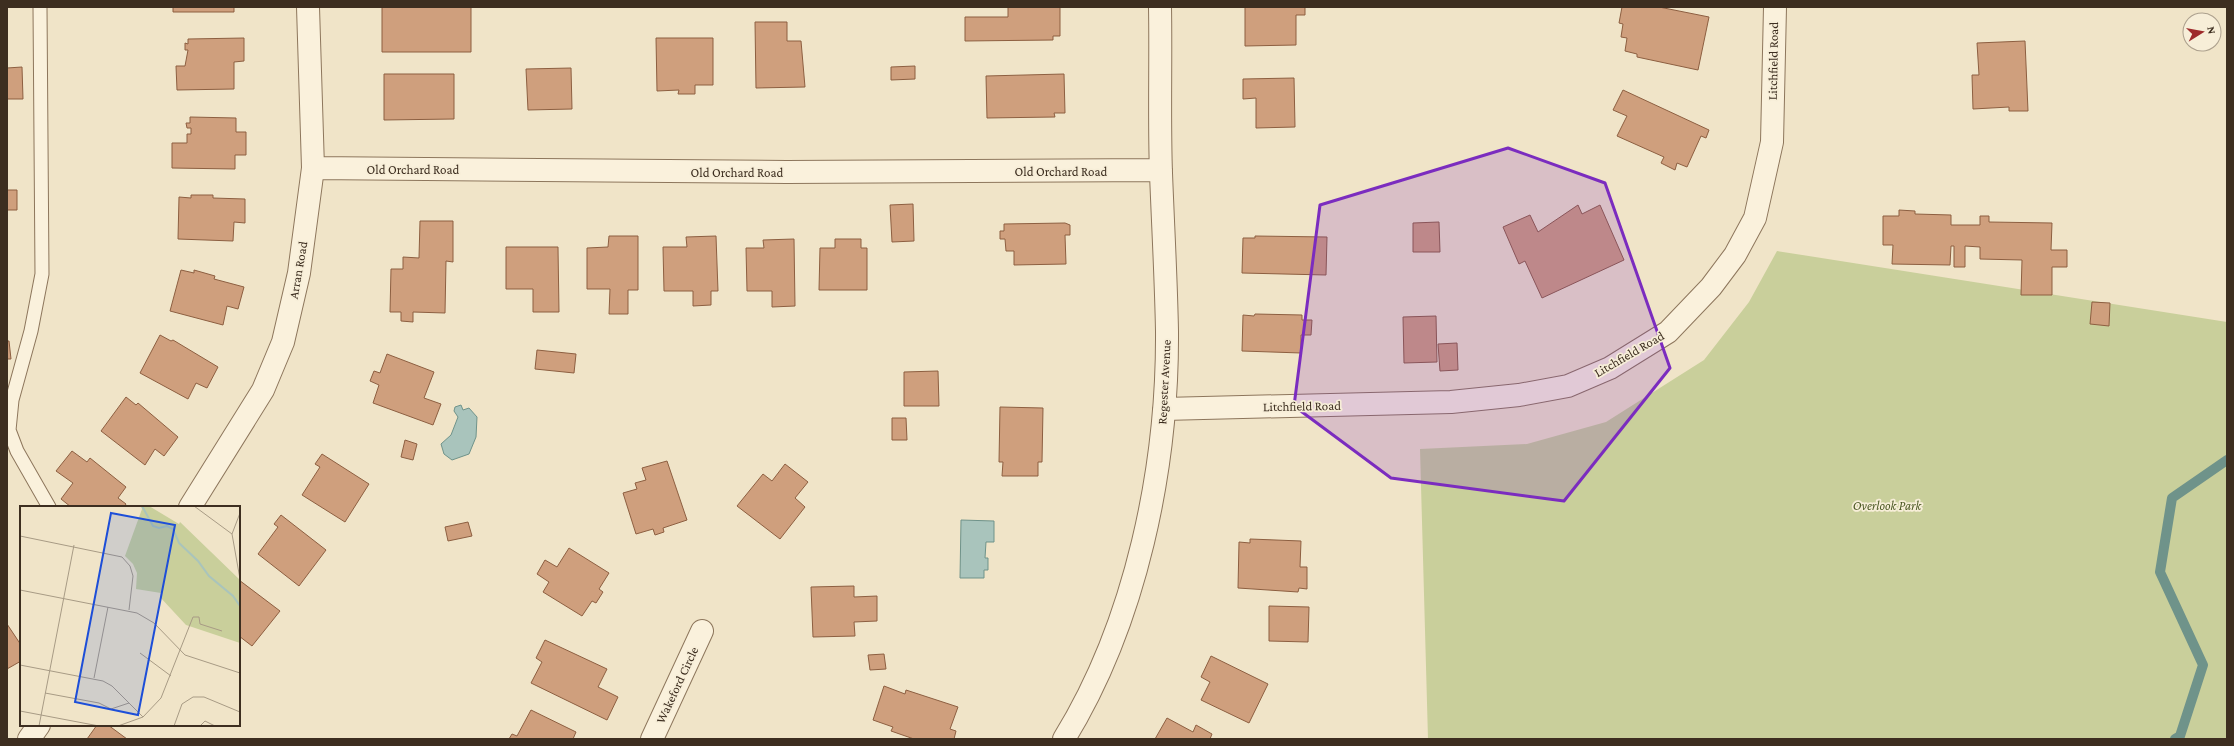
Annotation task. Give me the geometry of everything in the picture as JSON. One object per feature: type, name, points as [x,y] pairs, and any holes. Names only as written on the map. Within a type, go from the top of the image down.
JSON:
[{"type":"street","name":"Arran Road","points":[[191,506],[263,390],[283,342],[299,273],[313,168],[308,7]]},
{"type":"street","name":"Regester Avenue","points":[[1064,739],[1097,678],[1124,604],[1152,509],[1164,409],[1167,332],[1161,170],[1160,7]]},
{"type":"street","name":"Litchfield Road","points":[[1164,409],[1452,402],[1519,395],[1575,383],[1610,368],[1668,332],[1711,286],[1735,255],[1755,218],[1772,142],[1775,7]]},
{"type":"street","name":"Old Orchard Road","points":[[313,168],[787,172],[1161,170]]},
{"type":"street","name":"Wakeford Circle","points":[[652,739],[702,632]]},
{"type":"street","points":[[29,739],[38,726]]},
{"type":"lane","points":[[40,7],[42,274],[31,331],[12,400],[9,430],[17,451],[48,506]]},
{"type":"highlighted area","points":[[1508,148],[1605,183],[1670,368],[1564,501],[1391,478],[1294,406],[1320,205]]},
{"type":"green space","name":"Overlook Park","points":[[1777,251],[2227,322],[2227,739],[1428,739],[1420,449],[1527,444],[1606,422],[1704,360],[1749,302]]},
{"type":"water","points":[[461,405],[463,410],[469,408],[477,417],[476,437],[469,454],[452,460],[444,454],[441,444],[451,435],[458,417],[454,411],[455,407]]},
{"type":"water","points":[[961,520],[994,521],[994,542],[986,542],[985,558],[988,558],[988,570],[984,570],[984,578],[960,578]]},
{"type":"building","points":[[173,7],[234,7],[234,12],[173,12]]},
{"type":"building","points":[[382,7],[471,7],[471,52],[382,52]]},
{"type":"building","points":[[1008,7],[1060,7],[1060,36],[1053,36],[1053,40],[965,41],[965,17],[1008,17]]},
{"type":"building","points":[[1245,7],[1305,7],[1305,15],[1296,15],[1296,45],[1245,46]]},
{"type":"building","points":[[1622,7],[1659,7],[1709,17],[1698,70],[1637,57],[1637,54],[1625,51],[1627,38],[1621,37],[1623,24],[1619,23]]},
{"type":"building","points":[[755,22],[787,22],[787,41],[801,41],[805,87],[756,88]]},
{"type":"building","points":[[244,38],[244,61],[234,62],[234,89],[177,90],[176,66],[185,66],[188,50],[185,50],[185,43],[188,44],[188,39]]},
{"type":"building","points":[[656,38],[713,38],[713,85],[695,85],[695,94],[678,94],[679,90],[657,91]]},
{"type":"building","points":[[2025,41],[2028,111],[2009,111],[2009,107],[1973,109],[1972,75],[1979,75],[1977,43]]},
{"type":"building","points":[[915,66],[915,79],[891,80],[891,67]]},
{"type":"building","points":[[22,67],[23,99],[7,99],[7,68]]},
{"type":"building","points":[[571,68],[572,109],[528,110],[526,69]]},
{"type":"building","points":[[384,74],[454,74],[454,119],[384,120]]},
{"type":"building","points":[[1064,74],[1065,113],[1054,113],[1055,117],[987,118],[986,76]]},
{"type":"building","points":[[1294,78],[1295,127],[1256,128],[1256,98],[1243,99],[1243,79]]},
{"type":"building","points":[[1623,90],[1709,130],[1706,138],[1701,136],[1687,167],[1677,163],[1675,170],[1661,163],[1664,157],[1617,136],[1627,116],[1613,110]]},
{"type":"building","points":[[190,117],[236,118],[236,132],[246,132],[246,155],[235,155],[235,169],[172,168],[172,143],[187,143],[187,134],[191,134],[191,128],[187,128],[186,123],[190,123]]},
{"type":"building","points":[[7,190],[17,190],[17,210],[7,210]]},
{"type":"building","points":[[191,195],[213,195],[213,198],[245,199],[245,223],[234,222],[233,241],[178,239],[179,197],[191,198]]},
{"type":"building","points":[[913,204],[914,241],[892,242],[890,205]]},
{"type":"building","points":[[1578,205],[1582,214],[1600,205],[1624,260],[1542,298],[1525,261],[1519,264],[1503,227],[1530,215],[1538,232]]},
{"type":"building","points":[[1899,210],[1915,211],[1915,214],[1951,215],[1951,225],[1980,225],[1980,216],[1989,216],[1989,222],[2052,223],[2051,250],[2067,250],[2067,267],[2052,267],[2052,295],[2021,295],[2022,260],[1980,259],[1980,247],[1965,246],[1965,267],[1954,267],[1954,246],[1951,246],[1950,265],[1892,264],[1893,245],[1883,245],[1883,216],[1899,216]]},
{"type":"building","points":[[420,221],[453,221],[453,262],[446,261],[445,313],[413,312],[413,322],[401,321],[401,312],[390,312],[391,269],[403,269],[403,257],[419,258]]},
{"type":"building","points":[[1439,222],[1440,252],[1413,252],[1413,223]]},
{"type":"building","points":[[1065,223],[1070,225],[1070,235],[1065,235],[1066,264],[1014,265],[1014,251],[1006,251],[1005,239],[1000,239],[1000,231],[1004,231],[1004,224]]},
{"type":"building","points":[[609,236],[638,236],[638,290],[628,290],[628,314],[609,314],[610,289],[587,289],[587,248],[608,247]]},
{"type":"building","points":[[716,236],[718,291],[711,291],[711,305],[693,306],[693,291],[664,291],[663,247],[687,247],[686,237]]},
{"type":"building","points":[[1255,236],[1327,237],[1326,275],[1242,273],[1243,238],[1255,238]]},
{"type":"building","points":[[794,239],[795,306],[772,307],[772,291],[747,291],[746,248],[764,248],[763,240]]},
{"type":"building","points":[[835,239],[861,239],[861,248],[867,248],[867,290],[819,290],[820,248],[835,248]]},
{"type":"building","points":[[506,247],[558,247],[559,312],[533,312],[533,289],[506,289]]},
{"type":"building","points":[[181,270],[194,273],[194,270],[215,276],[214,279],[244,287],[238,309],[227,306],[223,325],[170,311]]},
{"type":"building","points":[[2092,302],[2110,303],[2109,326],[2090,324]]},
{"type":"building","points":[[1255,314],[1302,315],[1302,320],[1312,320],[1311,335],[1301,335],[1301,353],[1242,351],[1243,315],[1254,316]]},
{"type":"building","points":[[1436,316],[1437,362],[1404,363],[1403,317]]},
{"type":"building","points":[[160,335],[171,341],[173,340],[218,367],[207,388],[196,383],[188,399],[140,373]]},
{"type":"building","points":[[7,341],[9,341],[11,359],[7,359]]},
{"type":"building","points":[[1457,343],[1458,370],[1440,371],[1438,344]]},
{"type":"building","points":[[537,350],[576,354],[574,373],[535,369]]},
{"type":"building","points":[[387,354],[434,372],[424,398],[441,404],[433,425],[373,403],[379,385],[370,381],[374,371],[380,373]]},
{"type":"building","points":[[938,371],[939,406],[904,406],[904,372]]},
{"type":"building","points":[[126,397],[136,405],[138,403],[178,437],[164,456],[155,449],[145,465],[101,431]]},
{"type":"building","points":[[1000,407],[1043,408],[1042,462],[1038,462],[1038,476],[1002,476],[1003,462],[999,462]]},
{"type":"building","points":[[892,418],[906,418],[907,440],[892,440]]},
{"type":"building","points":[[405,440],[417,444],[413,460],[401,457]]},
{"type":"building","points":[[72,451],[87,462],[90,458],[126,487],[118,498],[126,504],[125,506],[70,506],[61,499],[73,483],[56,471]]},
{"type":"building","points":[[322,454],[369,484],[345,522],[302,495],[320,467],[315,464]]},
{"type":"building","points":[[667,461],[687,520],[663,528],[664,532],[655,535],[653,529],[636,534],[623,493],[637,489],[635,483],[646,480],[642,468]]},
{"type":"building","points":[[785,464],[808,482],[795,498],[805,507],[780,539],[737,506],[763,474],[772,481]]},
{"type":"building","points":[[281,515],[326,550],[299,586],[258,554],[278,527],[274,524]]},
{"type":"building","points":[[468,522],[472,536],[448,541],[445,527]]},
{"type":"building","points":[[1250,539],[1301,541],[1300,567],[1307,567],[1307,589],[1299,588],[1298,592],[1238,588],[1239,542],[1250,543]]},
{"type":"building","points":[[569,548],[609,573],[599,589],[603,592],[596,603],[592,601],[582,616],[543,592],[549,582],[537,574],[545,560],[557,567]]},
{"type":"building","points":[[240,581],[280,611],[252,646],[240,637]]},
{"type":"building","points":[[854,586],[854,597],[877,596],[877,621],[854,622],[855,636],[813,637],[811,587]]},
{"type":"building","points":[[1269,606],[1309,607],[1308,642],[1269,641]]},
{"type":"building","points":[[7,624],[20,644],[20,662],[7,669]]},
{"type":"building","points":[[545,640],[607,669],[598,687],[618,697],[607,720],[531,683],[542,662],[536,658]]},
{"type":"building","points":[[884,654],[886,669],[870,670],[868,655]]},
{"type":"building","points":[[1211,656],[1268,684],[1249,723],[1201,700],[1210,682],[1201,677]]},
{"type":"building","points":[[884,686],[905,694],[906,690],[958,707],[950,729],[956,731],[954,739],[914,739],[891,731],[893,727],[873,720]]},
{"type":"building","points":[[531,710],[576,732],[573,739],[509,739],[512,734],[517,736]]},
{"type":"building","points":[[1167,718],[1193,732],[1196,725],[1212,734],[1210,739],[1155,739]]},
{"type":"building","points":[[96,726],[109,726],[127,739],[87,739]]},
{"type":"waterway","points":[[2175,739],[2180,736],[2203,665],[2160,572],[2172,498],[2227,460]]}]
